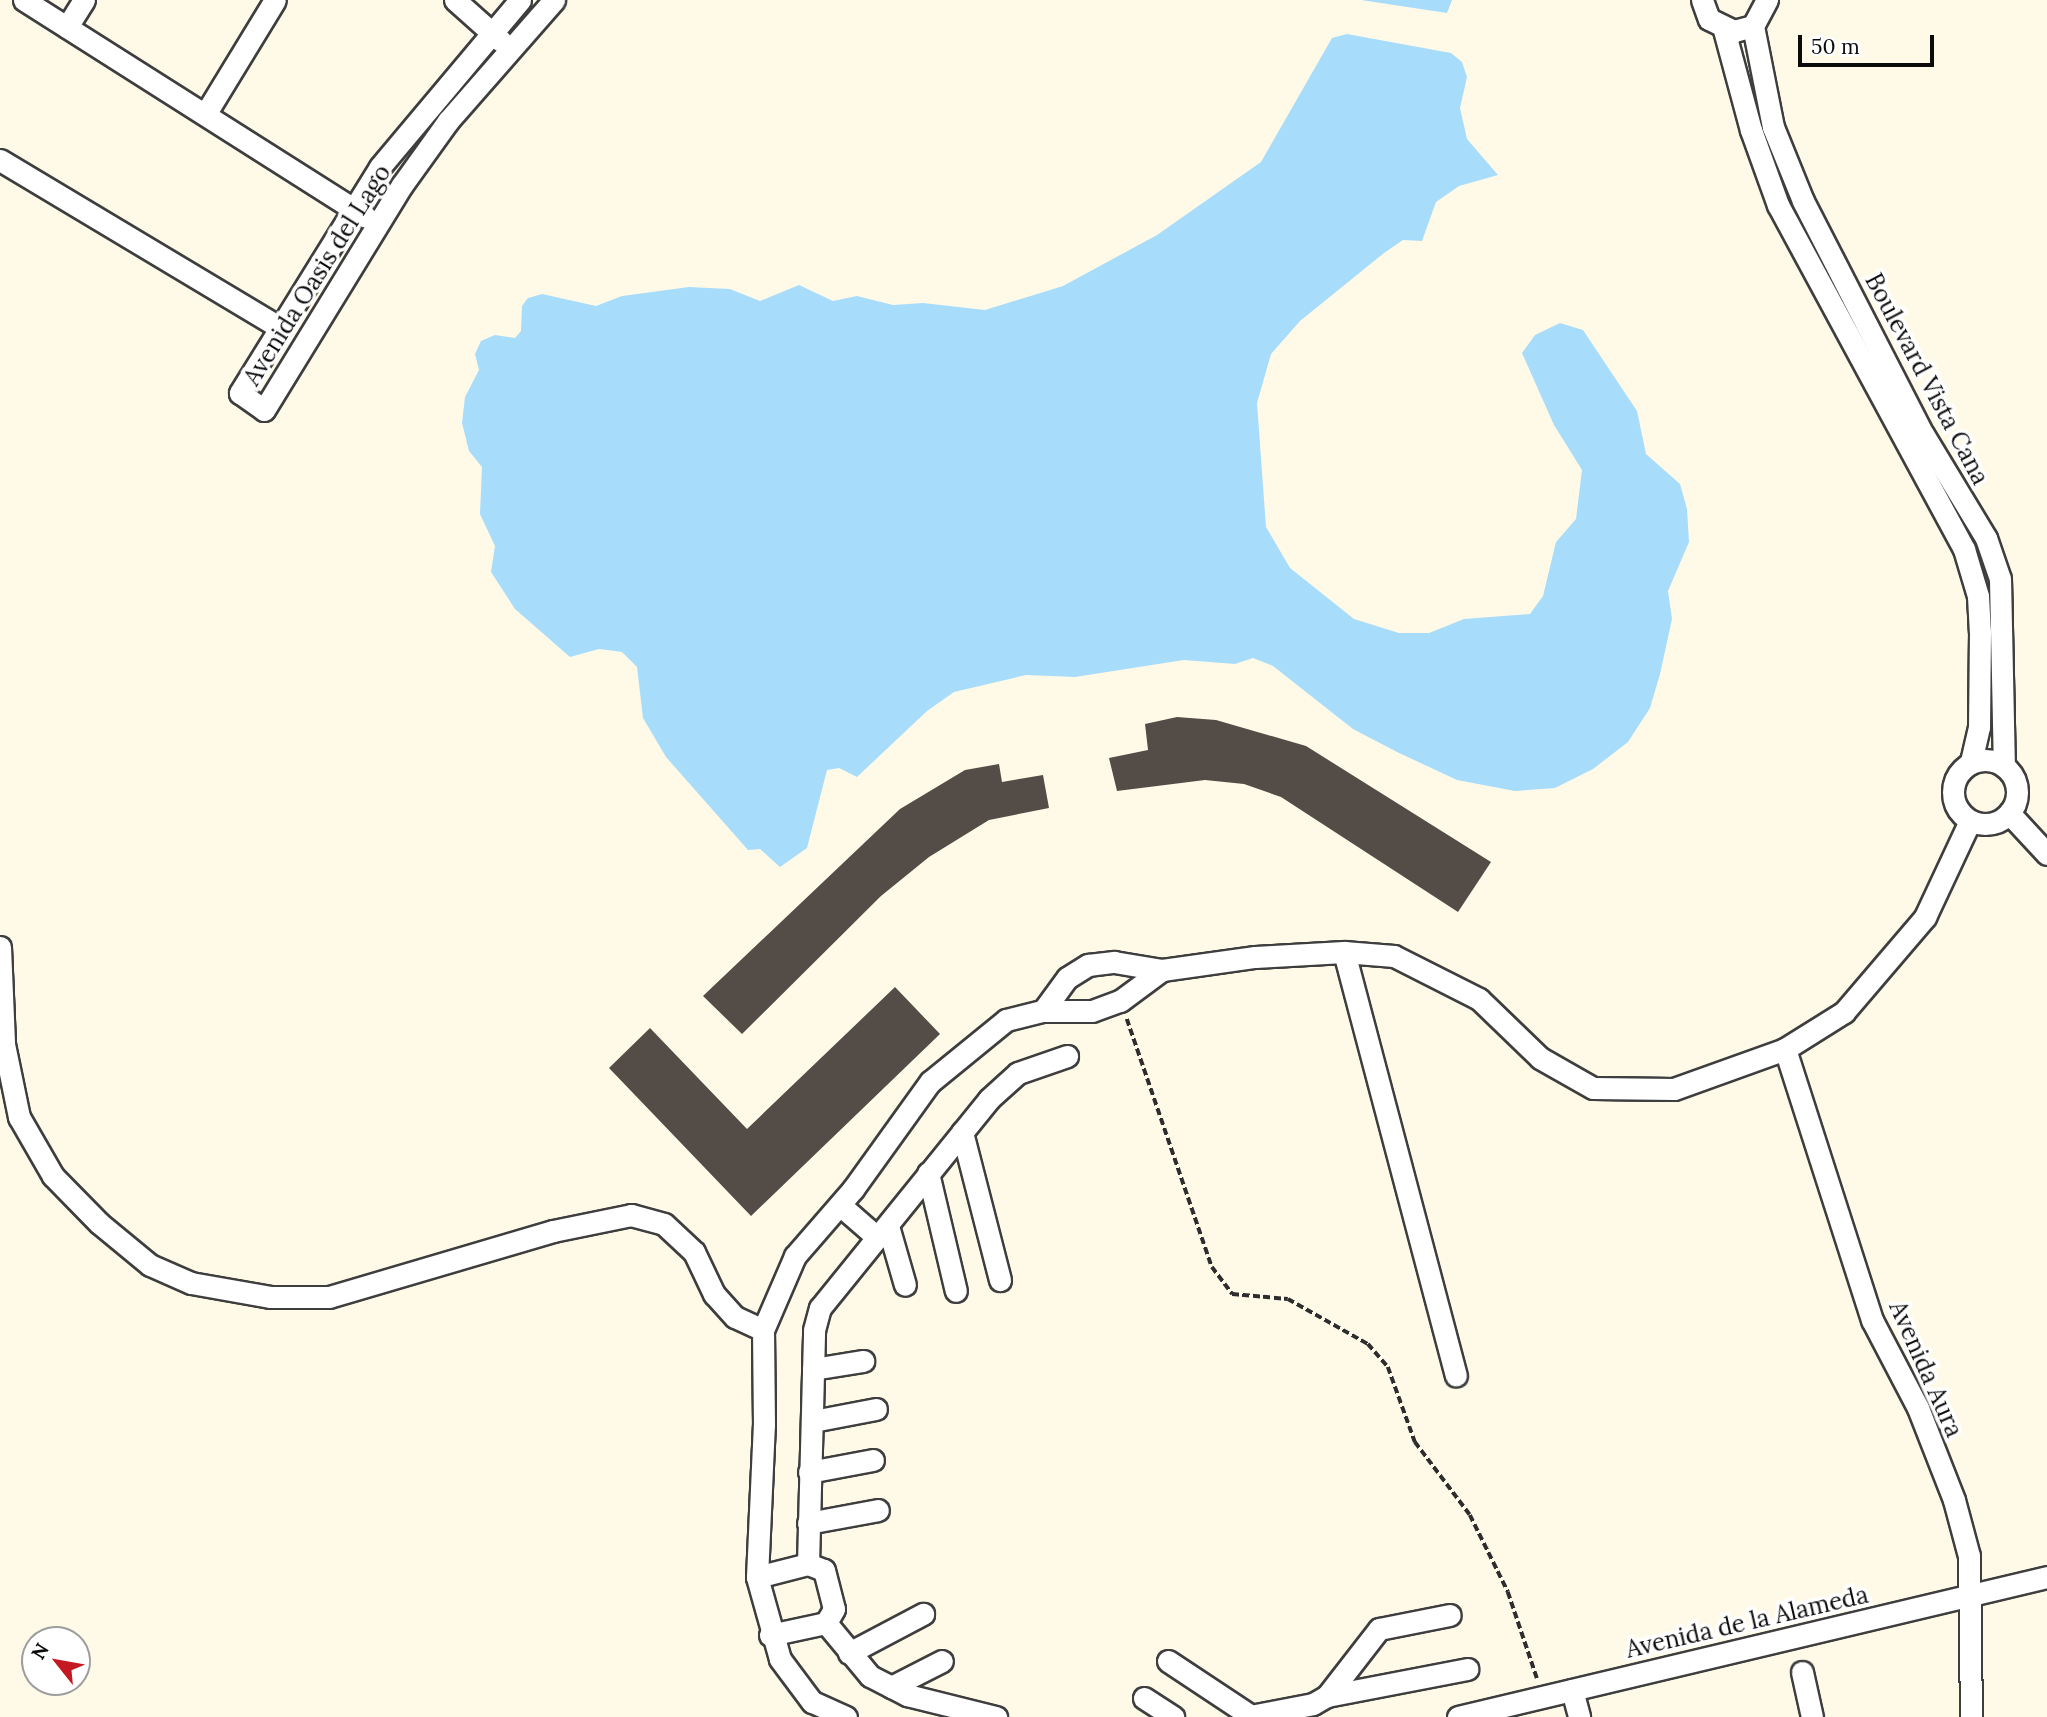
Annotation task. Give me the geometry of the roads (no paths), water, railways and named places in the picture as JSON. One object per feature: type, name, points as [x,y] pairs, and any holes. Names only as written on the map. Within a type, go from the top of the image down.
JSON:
[{"type":"street","points":[[24,0],[379,225]]},
{"type":"street","points":[[67,27],[84,0]]},
{"type":"street","points":[[206,113],[275,0]]},
{"type":"street","points":[[455,0],[510,50]]},
{"type":"street","name":"Avenida Oasis del Lago","points":[[520,0],[380,167],[240,393],[264,410],[379,225],[448,121],[554,0]]},
{"type":"street","points":[[1702,0],[1709,19],[1724,30],[1753,26],[1767,0]]},
{"type":"street","name":"Boulevard Vista Cana","points":[[1753,26],[1773,127],[1802,201],[1923,434],[1986,538],[2000,579],[2004,766]]},
{"type":"street","name":"Boulevard Vista Cana","points":[[1724,30],[1751,130],[1778,205],[1964,549],[1978,596],[1980,632],[1979,727],[1971,763]]},
{"type":"street","points":[[0,160],[281,328]]},
{"type":"street","points":[[1988,760],[2004,766],[2016,783],[2009,813],[1991,824],[1970,821],[1956,806],[1953,786],[1971,763],[1988,760]]},
{"type":"street","points":[[2009,813],[2047,854]]},
{"type":"street","points":[[1043,1011],[1067,978],[1088,965],[1114,962],[1162,970],[1255,957],[1344,952],[1394,956],[1437,975],[1479,999],[1540,1058],[1592,1088],[1674,1089],[1785,1049],[1844,1012],[1925,917],[1970,821]]},
{"type":"street","points":[[0,947],[4,1044],[19,1118],[53,1175],[99,1223],[150,1265],[191,1283],[270,1297],[329,1297],[553,1231],[631,1215],[664,1224],[694,1252],[715,1294],[728,1310],[763,1330]]},
{"type":"street","points":[[1344,952],[1456,1376]]},
{"type":"street","points":[[846,1717],[812,1702],[780,1659],[770,1635],[757,1577],[764,1425],[763,1330],[795,1256],[840,1205],[930,1082],[1006,1020],[1043,1011],[1092,1011],[1120,1001],[1162,970]]},
{"type":"street","name":"Avenida Aura","points":[[1785,1049],[1872,1320],[1918,1408],[1954,1500],[1969,1556],[1970,1717]]},
{"type":"street","points":[[808,1564],[814,1329],[820,1308],[928,1172],[1018,1073],[1067,1056]]},
{"type":"street","points":[[962,1132],[1000,1280]]},
{"type":"street","points":[[928,1172],[956,1291]]},
{"type":"street","points":[[840,1205],[883,1232],[905,1285]]},
{"type":"street","points":[[813,1369],[863,1361]]},
{"type":"street","points":[[813,1421],[876,1409]]},
{"type":"street","points":[[809,1472],[873,1460]]},
{"type":"street","points":[[808,1523],[878,1510]]},
{"type":"street","points":[[757,1577],[808,1564],[824,1570],[831,1588],[834,1609],[826,1623],[770,1635]]},
{"type":"street","name":"Avenida de la Alameda","points":[[1458,1717],[2047,1577]]},
{"type":"street","points":[[849,1653],[923,1614]]},
{"type":"street","points":[[1327,1696],[1379,1629],[1450,1615]]},
{"type":"street","points":[[826,1623],[870,1676],[907,1695],[996,1717]]},
{"type":"street","points":[[891,1687],[942,1661]]},
{"type":"street","points":[[1168,1661],[1257,1716],[1313,1704],[1327,1696],[1467,1669]]},
{"type":"street","points":[[1802,1672],[1812,1717]]},
{"type":"street","points":[[1572,1690],[1579,1717]]},
{"type":"street","points":[[1144,1698],[1173,1717]]},
{"type":"water","points":[[1361,0],[1452,0],[1447,13]]},
{"type":"water","points":[[1347,34],[1451,53],[1462,62],[1467,77],[1460,108],[1467,139],[1498,175],[1459,186],[1436,202],[1422,241],[1403,240],[1384,253],[1300,321],[1271,354],[1257,403],[1266,527],[1290,568],[1354,619],[1399,633],[1429,633],[1464,619],[1530,614],[1543,596],[1556,542],[1576,519],[1582,470],[1554,425],[1522,353],[1535,335],[1560,323],[1583,330],[1637,411],[1646,454],[1680,484],[1687,509],[1689,542],[1668,591],[1672,619],[1660,674],[1650,708],[1628,742],[1593,769],[1555,788],[1515,791],[1457,780],[1397,752],[1353,729],[1273,666],[1253,658],[1235,664],[1184,660],[1075,677],[1026,675],[954,692],[927,711],[857,777],[839,768],[827,770],[807,848],[780,867],[760,849],[748,850],[666,757],[643,718],[637,667],[622,652],[599,649],[570,657],[515,609],[491,572],[495,546],[480,514],[482,467],[469,451],[462,423],[465,397],[479,370],[475,354],[481,341],[495,335],[515,338],[521,331],[522,306],[528,298],[542,294],[596,306],[622,296],[689,287],[730,289],[760,301],[799,285],[833,301],[857,296],[893,305],[923,303],[985,310],[1063,286],[1157,235],[1261,162],[1332,38]]}]
